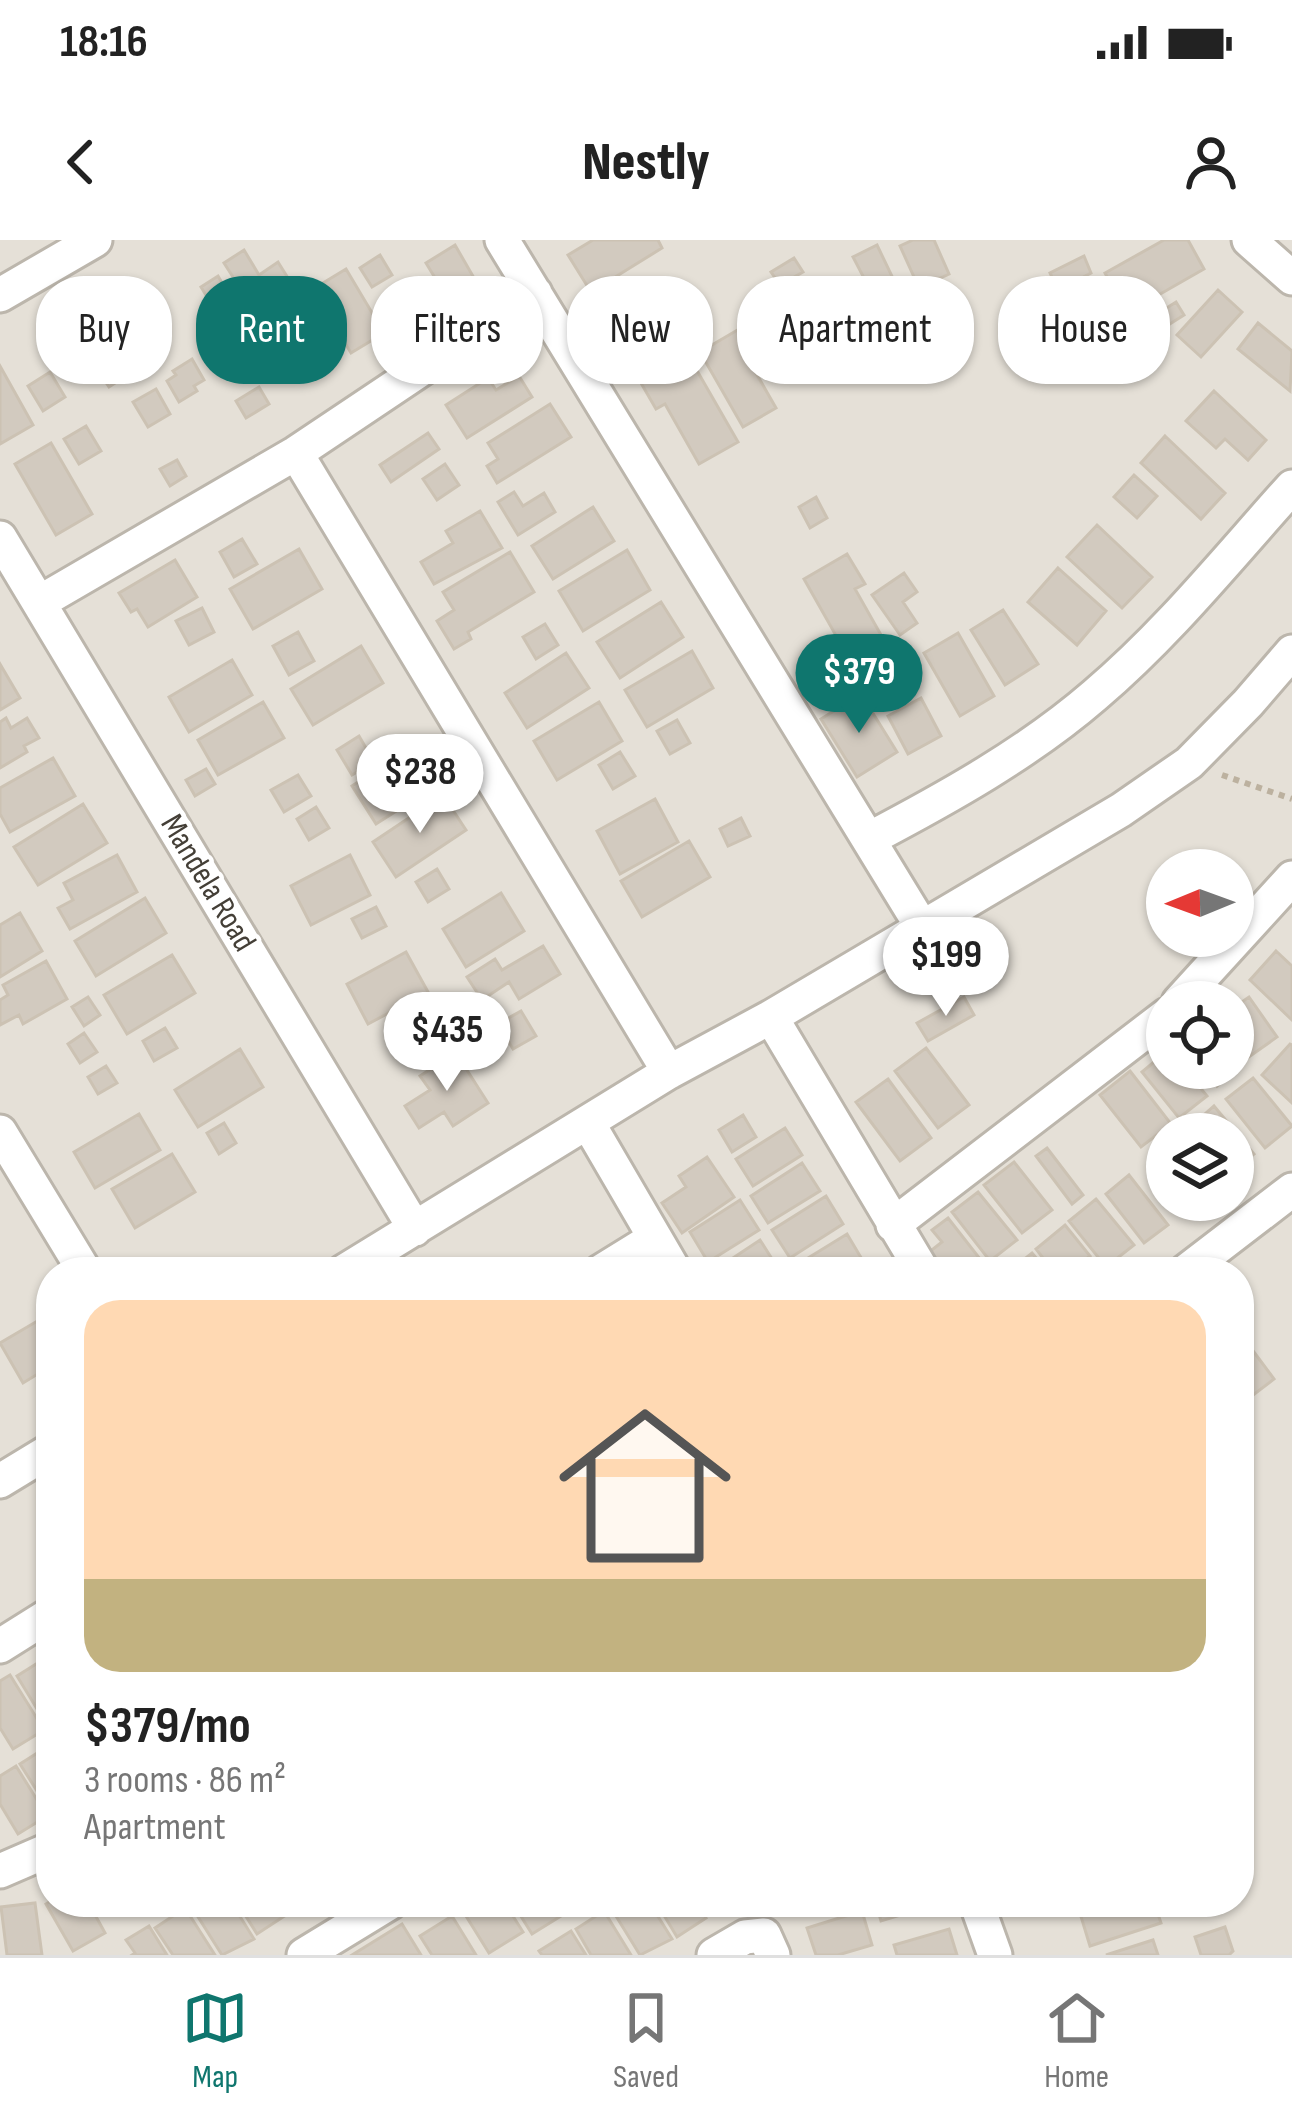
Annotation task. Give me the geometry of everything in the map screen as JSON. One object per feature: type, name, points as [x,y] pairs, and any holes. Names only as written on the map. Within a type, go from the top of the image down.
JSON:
[{"type":"street","points":[[0,295],[95,240]]},
{"type":"street","points":[[502,240],[524,276]]},
{"type":"street","points":[[1249,240],[1292,278]]},
{"type":"street","points":[[543,306],[922,927]]},
{"type":"street","points":[[40,602],[296,453],[399,384]]},
{"type":"street","points":[[296,453],[669,1072]]},
{"type":"street","points":[[869,839],[1010,758],[1094,697],[1174,621],[1292,487]]},
{"type":"street","name":"Mandela Road","points":[[0,538],[415,1228]]},
{"type":"street","points":[[368,1257],[669,1072],[771,1018],[1121,810],[1189,763],[1292,652]]},
{"type":"street","points":[[1198,981],[1292,878]]},
{"type":"street","points":[[771,1018],[913,1257]]},
{"type":"street","points":[[893,1225],[1146,1031]]},
{"type":"street","points":[[588,1123],[666,1257]]},
{"type":"street","points":[[0,1132],[76,1257]]},
{"type":"street","points":[[1205,1257],[1292,1190]]},
{"type":"street","points":[[624,1257],[655,1238]]},
{"type":"street","points":[[0,1481],[36,1459]]},
{"type":"street","points":[[0,1646],[36,1623]]},
{"type":"street","points":[[0,1871],[36,1856]]},
{"type":"street","points":[[304,1955],[366,1917]]},
{"type":"street","points":[[981,1917],[995,1955]]},
{"type":"street","points":[[713,1955],[745,1937],[764,1935],[773,1955]]},
{"type":"path","points":[[1189,763],[1292,800]]},
{"type":"shaded area","points":[[0,240],[1292,240],[1292,1955],[0,1955]]},
{"type":"building","points":[[593,240],[658,240],[662,248],[617,276],[581,276],[568,255]]},
{"type":"building","points":[[913,240],[934,240],[949,274],[914,276],[900,246]]},
{"type":"building","points":[[1164,240],[1188,240],[1204,269],[1170,288],[1170,276],[1105,273]]},
{"type":"building","points":[[455,245],[473,276],[434,276],[426,263]]},
{"type":"building","points":[[877,245],[892,276],[863,276],[853,257]]},
{"type":"building","points":[[244,250],[259,275],[278,262],[287,276],[232,276],[224,263]]},
{"type":"building","points":[[380,255],[392,275],[371,276],[371,285],[360,268]]},
{"type":"building","points":[[1084,256],[1091,273],[1051,276]]},
{"type":"building","points":[[794,258],[803,272],[774,276],[771,272]]},
{"type":"building","points":[[346,269],[371,311],[371,341],[351,353],[347,346],[347,276],[334,276]]},
{"type":"building","points":[[1218,290],[1242,312],[1201,357],[1177,335]]},
{"type":"building","points":[[1176,302],[1184,315],[1170,324],[1170,306]]},
{"type":"building","points":[[1258,323],[1292,351],[1290,391],[1238,349]]},
{"type":"building","points":[[737,330],[737,384],[762,384],[776,408],[743,427],[713,375],[713,344]]},
{"type":"building","points":[[192,359],[196,366],[197,391],[179,402],[169,384],[176,375],[173,371]]},
{"type":"building","points":[[0,366],[33,425],[0,444]]},
{"type":"building","points":[[36,381],[57,384],[65,397],[43,411],[28,386]]},
{"type":"building","points":[[479,384],[492,384],[496,390],[506,384],[524,384],[532,397],[467,438],[446,405]]},
{"type":"building","points":[[642,384],[705,384],[738,442],[699,464],[665,404],[656,409]]},
{"type":"building","points":[[259,387],[269,404],[246,418],[236,401]]},
{"type":"building","points":[[156,389],[170,414],[148,427],[133,402]]},
{"type":"building","points":[[1214,391],[1266,440],[1248,460],[1225,439],[1216,448],[1186,421]]},
{"type":"building","points":[[550,404],[571,437],[497,483],[487,466],[498,459],[488,443]]},
{"type":"building","points":[[86,426],[101,451],[79,464],[64,439]]},
{"type":"building","points":[[428,433],[439,449],[391,482],[380,465]]},
{"type":"building","points":[[1165,436],[1225,493],[1201,519],[1141,463]]},
{"type":"building","points":[[51,443],[92,514],[56,535],[15,464]]},
{"type":"building","points":[[177,460],[186,476],[170,486],[160,469]]},
{"type":"building","points":[[445,464],[459,485],[437,500],[423,479]]},
{"type":"building","points":[[1134,475],[1157,496],[1137,518],[1114,497]]},
{"type":"building","points":[[514,492],[523,506],[544,493],[555,512],[518,535],[498,502]]},
{"type":"building","points":[[816,497],[827,518],[810,528],[799,507]]},
{"type":"building","points":[[593,507],[614,541],[553,579],[532,546]]},
{"type":"building","points":[[480,511],[502,548],[434,584],[421,562],[453,543],[446,531]]},
{"type":"building","points":[[1097,525],[1152,577],[1122,608],[1067,557]]},
{"type":"building","points":[[242,539],[257,564],[234,577],[220,552]]},
{"type":"building","points":[[299,549],[322,589],[253,629],[230,589]]},
{"type":"building","points":[[627,550],[650,590],[583,631],[559,591]]},
{"type":"building","points":[[510,552],[534,592],[468,632],[471,639],[454,649],[437,621],[454,610],[443,592]]},
{"type":"building","points":[[847,554],[865,584],[855,589],[881,635],[847,655],[804,579]]},
{"type":"building","points":[[175,560],[197,597],[148,627],[119,593]]},
{"type":"building","points":[[1058,568],[1106,611],[1077,645],[1028,602]]},
{"type":"building","points":[[904,573],[917,592],[903,602],[917,623],[900,635],[872,595]]},
{"type":"building","points":[[661,602],[683,637],[620,678],[597,642]]},
{"type":"building","points":[[202,608],[214,632],[189,645],[176,621]]},
{"type":"building","points":[[1003,610],[1038,664],[1005,685],[971,630]]},
{"type":"building","points":[[545,624],[558,645],[536,659],[523,637]]},
{"type":"building","points":[[298,632],[314,661],[289,675],[273,646]]},
{"type":"building","points":[[958,633],[994,696],[960,716],[924,653]]},
{"type":"building","points":[[361,646],[383,683],[313,725],[291,689]]},
{"type":"building","points":[[692,651],[713,688],[647,727],[625,690]]},
{"type":"building","points":[[566,653],[589,688],[527,728],[505,693]]},
{"type":"building","points":[[232,660],[252,695],[189,732],[169,697]]},
{"type":"building","points":[[0,664],[20,698],[0,710]]},
{"type":"building","points":[[861,694],[897,752],[857,777],[821,719]]},
{"type":"building","points":[[921,698],[941,736],[908,754],[888,716]]},
{"type":"building","points":[[263,702],[284,738],[218,775],[198,740]]},
{"type":"building","points":[[599,702],[622,741],[557,780],[534,741]]},
{"type":"building","points":[[6,718],[11,728],[27,718],[39,738],[24,746],[27,752],[0,768],[0,722]]},
{"type":"building","points":[[677,720],[690,743],[670,754],[657,731]]},
{"type":"building","points":[[359,736],[374,762],[352,775],[337,750]]},
{"type":"building","points":[[418,743],[442,782],[376,824],[352,786]]},
{"type":"building","points":[[620,752],[635,776],[613,789],[599,765]]},
{"type":"building","points":[[53,758],[75,796],[10,832],[0,814],[0,788]]},
{"type":"building","points":[[206,769],[215,784],[195,796],[186,780]]},
{"type":"building","points":[[298,775],[311,796],[284,812],[271,790]]},
{"type":"building","points":[[443,795],[466,830],[396,877],[373,842]]},
{"type":"building","points":[[655,799],[678,842],[620,874],[597,831]]},
{"type":"building","points":[[83,804],[107,843],[38,885],[14,847]]},
{"type":"building","points":[[316,807],[329,828],[309,840],[297,819]]},
{"type":"building","points":[[741,818],[750,836],[728,846],[720,829]]},
{"type":"building","points":[[689,841],[710,877],[642,917],[621,881]]},
{"type":"building","points":[[117,855],[137,892],[70,929],[58,908],[73,900],[64,883]]},
{"type":"building","points":[[350,855],[370,895],[311,925],[291,886]]},
{"type":"building","points":[[437,869],[449,889],[428,902],[416,882]]},
{"type":"building","points":[[501,893],[524,931],[466,967],[443,929]]},
{"type":"building","points":[[145,898],[166,933],[96,976],[75,941]]},
{"type":"building","points":[[376,907],[386,926],[362,938],[352,919]]},
{"type":"building","points":[[20,913],[42,951],[0,977],[0,925]]},
{"type":"building","points":[[543,946],[560,974],[519,999],[509,982],[482,1000],[467,977],[495,959],[502,970]]},
{"type":"building","points":[[1276,951],[1292,966],[1292,1020],[1254,981],[1250,980]]},
{"type":"building","points":[[406,952],[428,992],[368,1024],[347,984]]},
{"type":"building","points":[[172,955],[195,993],[127,1034],[104,995]]},
{"type":"building","points":[[46,961],[67,999],[23,1024],[19,1015],[0,1025],[0,1000],[8,995],[3,985]]},
{"type":"building","points":[[88,997],[100,1015],[84,1026],[72,1007]]},
{"type":"building","points":[[964,997],[974,1015],[928,1041],[917,1023]]},
{"type":"building","points":[[1254,1004],[1277,1037],[1254,1053]]},
{"type":"building","points":[[428,1005],[437,1024],[414,1036],[405,1016]]},
{"type":"building","points":[[521,1011],[536,1036],[513,1049],[498,1024]]},
{"type":"building","points":[[165,1028],[177,1048],[154,1061],[143,1041]]},
{"type":"building","points":[[84,1033],[97,1052],[80,1063],[68,1044]]},
{"type":"building","points":[[1292,1045],[1292,1103],[1262,1075]]},
{"type":"building","points":[[926,1048],[969,1105],[938,1128],[895,1071]]},
{"type":"building","points":[[240,1049],[263,1087],[198,1127],[175,1090]]},
{"type":"building","points":[[456,1053],[488,1103],[453,1126],[444,1112],[419,1128],[405,1106],[430,1090],[420,1076]]},
{"type":"building","points":[[106,1066],[117,1083],[98,1094],[88,1077]]},
{"type":"building","points":[[1130,1071],[1162,1113],[1146,1113],[1146,1143],[1141,1147],[1100,1095]]},
{"type":"building","points":[[888,1079],[931,1138],[900,1161],[856,1102]]},
{"type":"building","points":[[1254,1079],[1292,1126],[1265,1148],[1254,1134],[1254,1113],[1237,1113],[1226,1099],[1239,1089],[1254,1089]]},
{"type":"building","points":[[1156,1089],[1201,1089],[1207,1096],[1185,1113],[1175,1113]]},
{"type":"building","points":[[139,1114],[160,1150],[95,1188],[74,1152]]},
{"type":"building","points":[[743,1115],[756,1137],[732,1152],[719,1130]]},
{"type":"building","points":[[224,1123],[236,1143],[219,1154],[207,1133]]},
{"type":"building","points":[[785,1128],[802,1155],[753,1186],[736,1159]]},
{"type":"building","points":[[1047,1148],[1083,1195],[1072,1204],[1036,1156]]},
{"type":"building","points":[[172,1154],[195,1192],[135,1228],[112,1189]]},
{"type":"building","points":[[707,1157],[734,1197],[682,1233],[662,1203],[686,1187],[679,1176]]},
{"type":"building","points":[[1014,1162],[1052,1210],[1022,1233],[984,1185]]},
{"type":"building","points":[[802,1163],[820,1191],[768,1223],[751,1196]]},
{"type":"building","points":[[1129,1175],[1146,1197],[1146,1221],[1168,1225],[1144,1243],[1106,1194]]},
{"type":"building","points":[[978,1192],[1017,1240],[995,1257],[987,1257],[952,1212]]},
{"type":"building","points":[[826,1196],[843,1224],[792,1257],[772,1230]]},
{"type":"building","points":[[1096,1199],[1134,1245],[1119,1257],[1098,1257],[1069,1221]]},
{"type":"building","points":[[740,1200],[759,1230],[716,1257],[705,1257],[690,1232]]},
{"type":"building","points":[[948,1218],[979,1257],[931,1257],[928,1253],[942,1242],[932,1230]]},
{"type":"building","points":[[1065,1225],[1090,1256],[1042,1257],[1036,1249]]},
{"type":"building","points":[[847,1234],[861,1257],[810,1257]]},
{"type":"building","points":[[760,1240],[771,1257],[734,1257]]},
{"type":"building","points":[[36,1322],[36,1375],[23,1383],[0,1343]]},
{"type":"building","points":[[1254,1352],[1274,1379],[1254,1394]]},
{"type":"building","points":[[36,1664],[36,1707],[17,1676]]},
{"type":"building","points":[[10,1675],[36,1717],[36,1735],[13,1749],[0,1728],[0,1681]]},
{"type":"building","points":[[36,1754],[36,1789],[20,1764]]},
{"type":"building","points":[[16,1766],[36,1798],[36,1823],[18,1834],[0,1804],[0,1776]]},
{"type":"building","points":[[35,1903],[42,1955],[7,1955],[1,1907]]},
{"type":"building","points":[[53,1917],[96,1917],[105,1933],[73,1951]]},
{"type":"building","points":[[172,1917],[191,1917],[215,1955],[173,1955],[155,1928]]},
{"type":"building","points":[[198,1917],[240,1917],[254,1939],[222,1955]]},
{"type":"building","points":[[246,1917],[283,1917],[257,1934]]},
{"type":"building","points":[[453,1917],[476,1955],[432,1955],[420,1936]]},
{"type":"building","points":[[467,1917],[514,1917],[523,1932],[489,1953]]},
{"type":"building","points":[[521,1917],[559,1917],[532,1934]]},
{"type":"building","points":[[595,1917],[608,1917],[631,1955],[591,1955],[576,1929]]},
{"type":"building","points":[[617,1917],[658,1917],[672,1939],[640,1955]]},
{"type":"building","points":[[665,1917],[705,1917],[706,1918],[677,1937]]},
{"type":"building","points":[[843,1917],[864,1917],[872,1945],[838,1955],[816,1955],[807,1928]]},
{"type":"building","points":[[1081,1917],[1159,1917],[1161,1923],[1090,1946]]},
{"type":"building","points":[[402,1924],[421,1955],[352,1955]]},
{"type":"building","points":[[149,1926],[167,1955],[132,1955],[126,1940]]},
{"type":"building","points":[[1225,1927],[1233,1951],[1201,1955],[1195,1937]]},
{"type":"building","points":[[949,1929],[957,1955],[897,1955],[894,1945]]},
{"type":"building","points":[[571,1931],[586,1955],[542,1955],[539,1951]]},
{"type":"building","points":[[1153,1940],[1158,1955],[1106,1955]]}]
